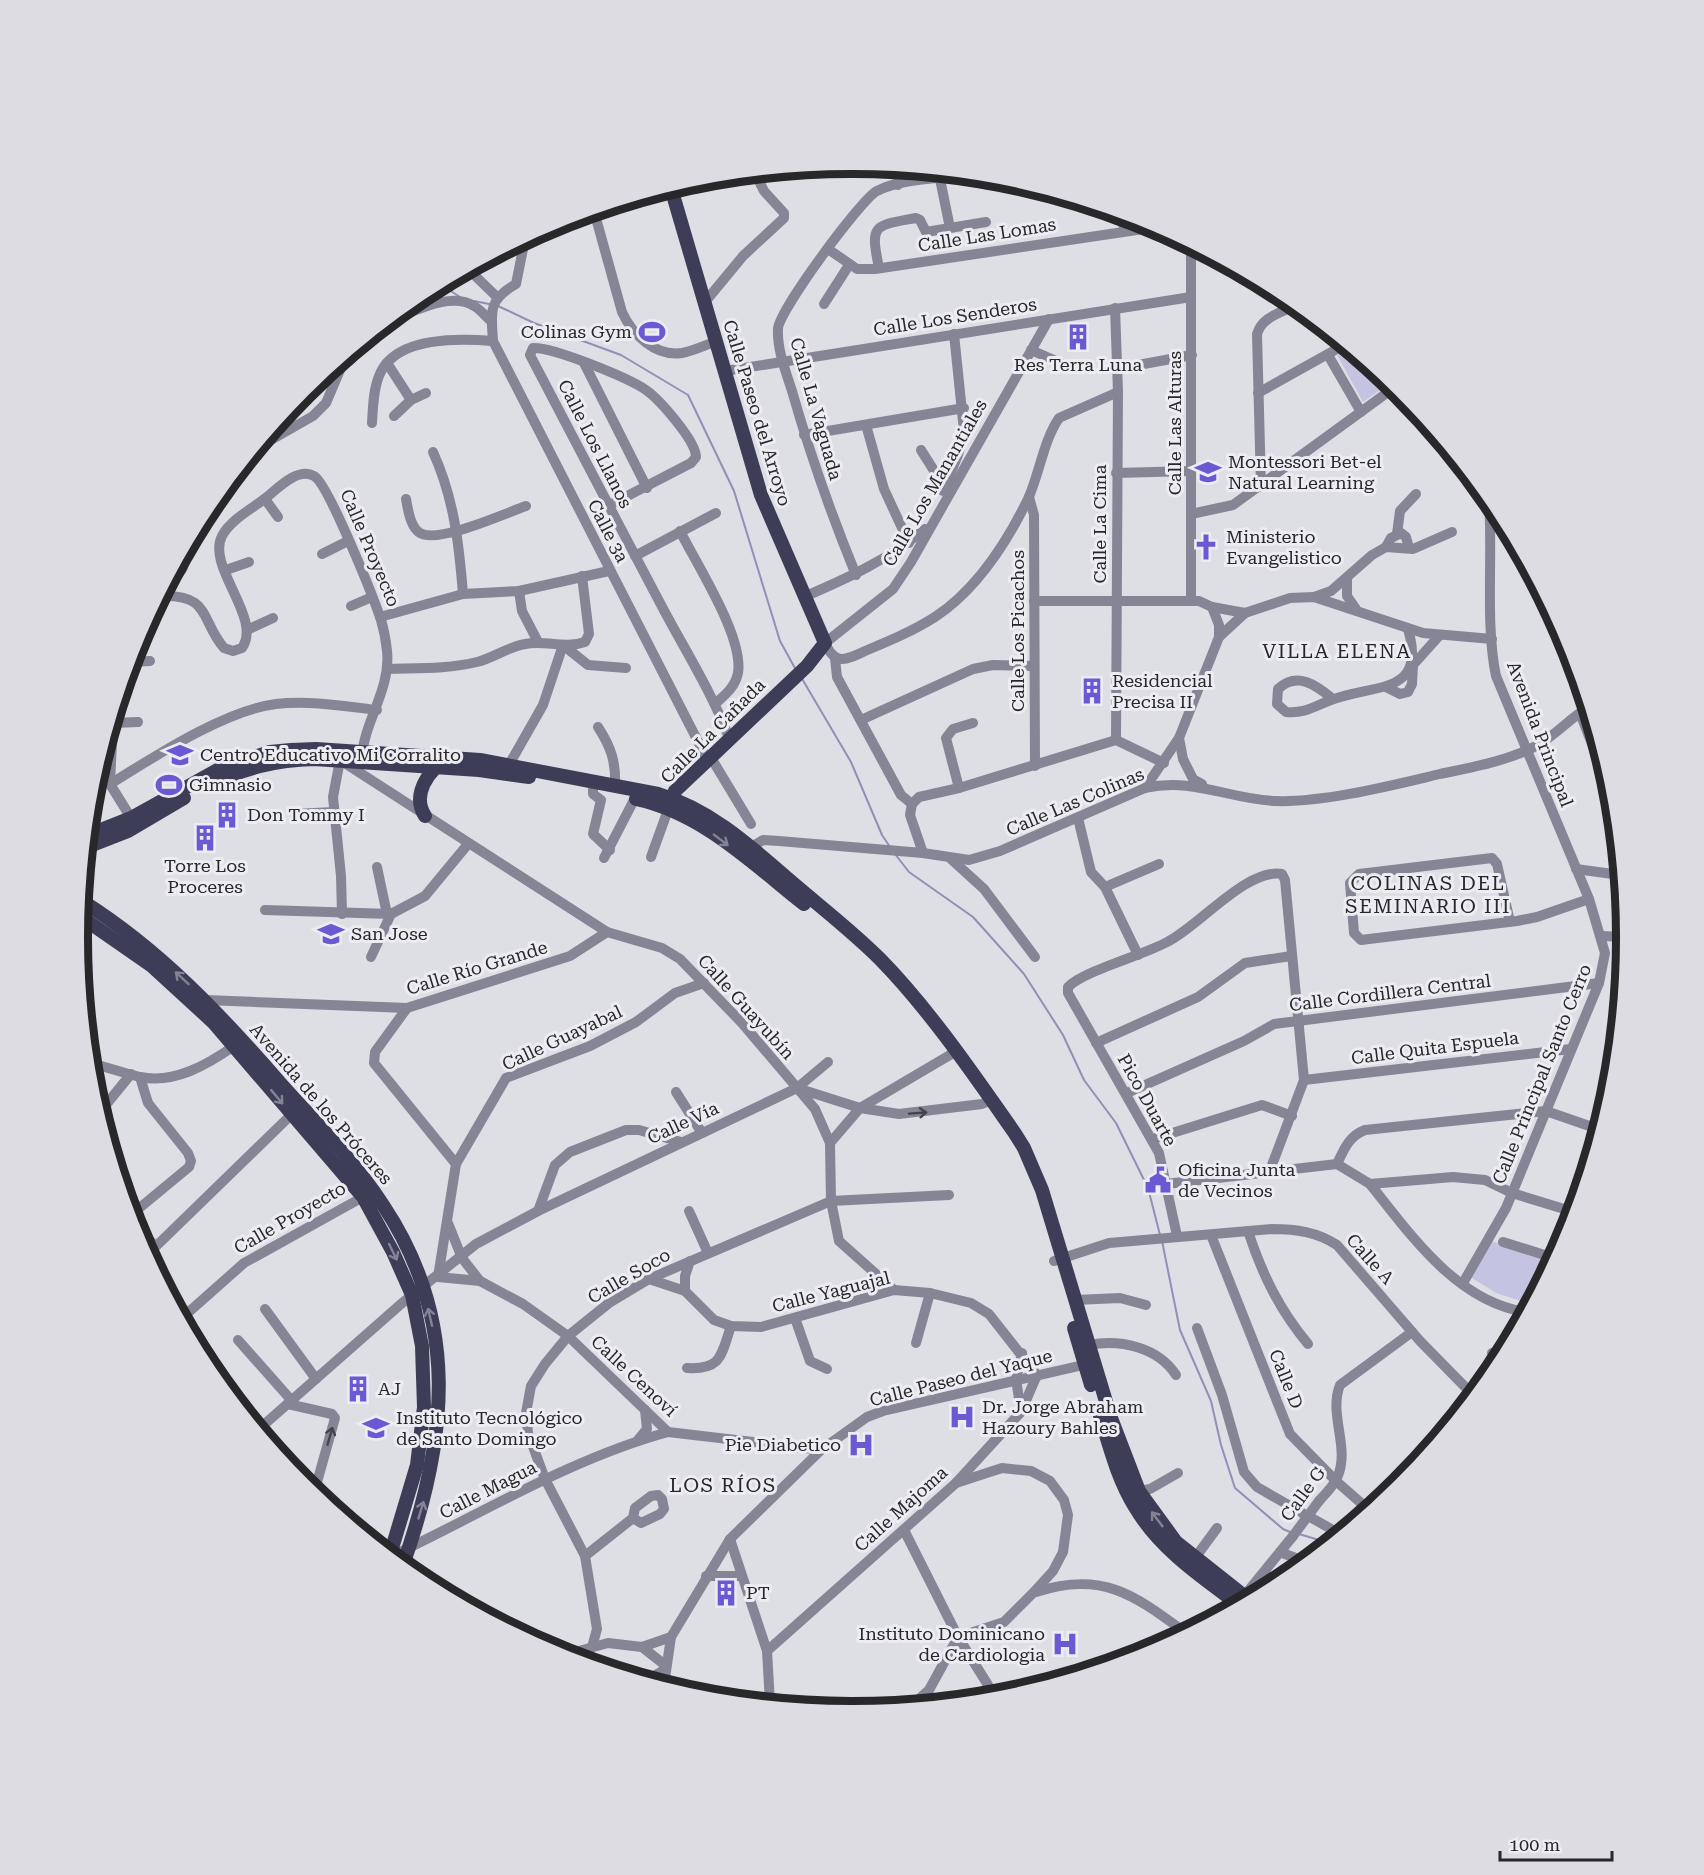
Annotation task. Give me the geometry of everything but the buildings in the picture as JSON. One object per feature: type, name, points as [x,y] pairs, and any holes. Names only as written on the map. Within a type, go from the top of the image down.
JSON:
[{"type":"main road","name":"Calle Paseo del Arroyo","points":[[673,196],[761,495],[825,643]]},
{"type":"main road","name":"Calle La Cañada","points":[[669,803],[709,757],[807,666],[825,643]]},
{"type":"main road","points":[[96,833],[134,822],[223,767],[247,758],[291,750],[507,769],[615,785],[669,803],[745,851],[874,964],[951,1055],[987,1102],[1018,1156],[1075,1300],[1089,1345],[1090,1363],[1111,1450],[1133,1505],[1145,1523],[1175,1556],[1239,1596]]},
{"type":"main road","points":[[94,843],[247,768],[290,760],[340,760],[362,757],[435,768],[507,769],[593,790],[669,803]]},
{"type":"main road","points":[[425,816],[421,809],[420,795],[424,780],[435,768]]},
{"type":"main road","name":"Avenida de los Próceres","points":[[89,906],[142,942],[206,1000],[368,1184],[397,1228],[436,1344],[438,1415],[433,1464],[406,1556]]},
{"type":"main road","name":"Avenida de los Próceres","points":[[89,922],[152,966],[213,1022],[363,1197],[417,1292],[424,1375],[423,1429],[417,1466],[393,1548]]},
{"type":"main road","points":[[1058,1260],[1090,1363],[1139,1491],[1160,1522],[1195,1558],[1240,1595]]},
{"type":"street","points":[[897,176],[898,185]]},
{"type":"street","name":"Calle La Vaguada","points":[[856,575],[825,501],[804,435],[783,362],[778,322],[828,249],[867,198],[878,190],[933,179]]},
{"type":"street","points":[[705,302],[743,256],[782,223],[784,213],[764,191],[759,180]]},
{"type":"street","points":[[940,180],[950,228]]},
{"type":"street","points":[[879,268],[873,241],[880,226],[916,218],[926,232],[986,222]]},
{"type":"street","points":[[596,219],[622,312],[629,328],[640,339],[674,353],[684,353],[715,342]]},
{"type":"street","points":[[1124,225],[1124,231]]},
{"type":"street","name":"Calle Las Lomas","points":[[849,265],[863,270],[1137,229]]},
{"type":"street","points":[[473,275],[495,300],[516,284],[523,249]]},
{"type":"street","points":[[824,304],[849,265],[828,249]]},
{"type":"street","name":"Calle Las Alturas","points":[[1191,254],[1191,601]]},
{"type":"street","name":"Calle Los Senderos","points":[[725,371],[1191,297]]},
{"type":"street","name":"Calle 3a","points":[[495,300],[492,319],[493,340],[609,571],[709,757],[751,824]]},
{"type":"street","points":[[423,307],[434,302],[468,302],[492,319]]},
{"type":"street","name":"Calle La Cima","points":[[1115,308],[1118,392],[1116,740]]},
{"type":"street","points":[[1261,487],[1257,334],[1260,325],[1286,310]]},
{"type":"street","name":"Calle Los Manantiales","points":[[825,643],[893,589],[1049,318]]},
{"type":"street","points":[[806,596],[856,575],[909,543],[929,525],[958,455],[964,431],[964,408],[954,334]]},
{"type":"street","points":[[372,423],[379,376],[387,363],[401,352],[430,342],[458,338],[493,340]]},
{"type":"street","name":"Calle Los Llanos","points":[[647,488],[691,463],[696,457],[695,450],[683,431],[653,396],[635,384],[584,363],[535,347],[530,352],[608,506],[716,703],[729,738]]},
{"type":"street","points":[[1258,393],[1338,349]]},
{"type":"street","points":[[1031,350],[1063,364]]},
{"type":"street","points":[[1117,369],[1192,354]]},
{"type":"street","points":[[1328,356],[1361,412]]},
{"type":"street","points":[[387,363],[411,400]]},
{"type":"street","points":[[584,363],[647,488],[608,506]]},
{"type":"street","points":[[275,438],[313,416],[326,403],[339,372]]},
{"type":"street","points":[[834,658],[853,657],[936,616],[957,601],[996,554],[1012,528],[1029,496],[1040,461],[1059,418],[1118,392]]},
{"type":"street","points":[[394,416],[411,400],[426,393]]},
{"type":"street","points":[[1191,514],[1233,505],[1261,487],[1387,393]]},
{"type":"street","points":[[804,435],[964,408]]},
{"type":"street","points":[[866,425],[884,489],[909,543]]},
{"type":"street","points":[[921,450],[945,488]]},
{"type":"street","points":[[433,452],[446,482],[458,532],[463,594]]},
{"type":"street","points":[[1116,473],[1191,471]]},
{"type":"street","name":"Calle Proyecto","points":[[247,630],[219,550],[222,536],[234,522],[294,477],[304,474],[314,476],[327,491],[385,633],[388,669],[362,757]]},
{"type":"street","points":[[1219,638],[1245,613],[1290,598],[1314,597],[1331,591],[1372,555],[1386,547],[1391,538],[1397,534],[1400,511],[1416,494]]},
{"type":"street","name":"Calle Los Picachos","points":[[1029,496],[1034,515],[1035,766]]},
{"type":"street","points":[[265,499],[278,517]]},
{"type":"street","points":[[406,499],[414,527],[420,534],[458,532],[526,506]]},
{"type":"street","points":[[635,555],[716,513]]},
{"type":"street","name":"Avenida Principal","points":[[1490,518],[1492,639],[1496,676],[1576,869]]},
{"type":"street","points":[[1012,528],[1034,529]]},
{"type":"street","points":[[680,531],[733,639],[738,674],[729,692],[716,703]]},
{"type":"street","points":[[1386,547],[1409,548],[1429,543],[1452,532]]},
{"type":"street","points":[[1397,534],[1406,537],[1409,548]]},
{"type":"street","points":[[322,554],[348,541]]},
{"type":"street","points":[[226,570],[249,562]]},
{"type":"street","points":[[380,617],[463,594],[519,591],[609,571]]},
{"type":"street","points":[[388,669],[456,666],[479,661],[521,645],[538,642],[563,645],[582,644],[589,637],[582,576]]},
{"type":"street","points":[[1347,579],[1347,596],[1356,609]]},
{"type":"street","points":[[519,591],[522,611],[538,642]]},
{"type":"street","points":[[169,596],[188,598],[201,606],[221,645],[228,650],[242,648],[247,630],[273,618]]},
{"type":"street","points":[[351,606],[372,597]]},
{"type":"street","points":[[1314,597],[1356,609],[1408,629],[1439,636],[1492,639]]},
{"type":"street","points":[[1034,601],[1191,601],[1245,613]]},
{"type":"street","points":[[1145,788],[1164,764],[1179,738],[1219,638],[1219,625],[1212,607]]},
{"type":"street","points":[[1333,699],[1317,687],[1296,678],[1286,682],[1278,689],[1278,704],[1286,712],[1299,713],[1316,708],[1333,699],[1386,687],[1400,694],[1408,692],[1412,684],[1414,648],[1408,629]]},
{"type":"street","points":[[1413,665],[1439,636]]},
{"type":"street","points":[[825,643],[834,658],[837,677],[901,795],[912,804]]},
{"type":"street","points":[[563,645],[588,665],[626,668]]},
{"type":"street","points":[[507,769],[543,705],[563,645]]},
{"type":"street","points":[[141,661],[150,661]]},
{"type":"street","points":[[861,720],[973,669],[993,665],[1033,666]]},
{"type":"street","points":[[1316,708],[1317,687]]},
{"type":"street","points":[[110,784],[190,736],[274,704],[318,703],[377,710]]},
{"type":"street","name":"Calle Las Colinas","points":[[745,851],[763,840],[923,853],[969,860],[1078,818],[1145,788],[1183,783],[1211,788],[1248,799],[1277,801],[1383,788],[1479,765],[1527,750],[1553,735],[1581,712]]},
{"type":"street","points":[[120,722],[138,722]]},
{"type":"street","points":[[959,788],[946,738],[953,729],[973,723]]},
{"type":"street","points":[[598,728],[609,744],[616,763],[615,785]]},
{"type":"street","points":[[1179,738],[1183,759],[1193,779],[1211,788]]},
{"type":"street","points":[[923,853],[910,815],[912,804],[919,797],[959,788],[1116,740],[1164,764]]},
{"type":"street","points":[[111,755],[110,784],[134,822]]},
{"type":"street","points":[[340,760],[333,797],[342,914]]},
{"type":"street","name":"Calle Guayubín","points":[[340,760],[607,932],[662,948],[680,959],[797,1088],[819,1118],[830,1143],[831,1201],[839,1240],[894,1290]]},
{"type":"street","points":[[593,790],[593,794],[601,800],[592,834],[607,854],[635,798]]},
{"type":"street","points":[[651,857],[669,803]]},
{"type":"street","points":[[295,814],[334,812]]},
{"type":"street","points":[[1078,818],[1091,872],[1105,887],[1138,955],[1170,941],[1254,879],[1271,874],[1282,874],[1285,880],[1291,957],[1300,1019],[1304,1080],[1269,1173]]},
{"type":"street","points":[[265,910],[388,914],[425,896],[468,844]]},
{"type":"street","points":[[1510,922],[1497,864],[1492,858],[1359,874],[1350,883],[1354,933],[1361,940],[1510,922],[1537,917],[1589,899]]},
{"type":"street","points":[[951,859],[984,889],[1035,957]]},
{"type":"street","points":[[1105,887],[1159,864]]},
{"type":"street","points":[[371,957],[388,914],[377,867]]},
{"type":"street","points":[[1576,869],[1613,874]]},
{"type":"street","name":"Calle Principal Santo Cerro","points":[[1463,1283],[1512,1193],[1599,983],[1605,953],[1589,899],[1576,869]]},
{"type":"street","name":"Calle Río Grande","points":[[206,1000],[407,1008],[570,956],[607,932]]},
{"type":"street","points":[[1601,936],[1616,937]]},
{"type":"street","name":"Pico Duarte","points":[[1138,955],[1068,987],[1068,993],[1127,1093],[1159,1153],[1166,1184],[1172,1237]]},
{"type":"street","points":[[1096,1043],[1198,997],[1245,963],[1291,957]]},
{"type":"street","name":"Calle Guayabal","points":[[438,1277],[456,1164],[506,1078],[590,1046],[636,1022],[675,993],[704,983]]},
{"type":"street","name":"Calle Cordillera Central","points":[[1127,1093],[1244,1041],[1274,1024],[1599,983]]},
{"type":"street","points":[[407,1008],[375,1052],[374,1064],[456,1164]]},
{"type":"street","points":[[100,1066],[136,1075],[170,1078],[207,1065],[234,1046]]},
{"type":"street","name":"Calle Quita Espuela","points":[[1304,1080],[1571,1049]]},
{"type":"street","points":[[830,1143],[860,1108],[951,1055]]},
{"type":"street","name":"Calle Vía","points":[[264,1424],[476,1244],[538,1211],[797,1088],[828,1062]]},
{"type":"street","points":[[107,1104],[136,1075]]},
{"type":"street","points":[[136,1075],[148,1102],[188,1153],[191,1161],[189,1167],[139,1209]]},
{"type":"street","points":[[797,1088],[860,1108],[899,1114],[987,1102]]},
{"type":"street","points":[[676,1092],[702,1133]]},
{"type":"street","points":[[1153,1139],[1262,1105],[1292,1116]]},
{"type":"street","points":[[1337,1164],[1348,1141],[1355,1133],[1365,1130],[1546,1112],[1591,1126]]},
{"type":"street","points":[[154,1246],[292,1114]]},
{"type":"street","points":[[538,1211],[555,1165],[570,1152],[626,1130],[639,1130],[681,1142]]},
{"type":"street","points":[[1166,1184],[1337,1164],[1370,1184],[1417,1242],[1463,1283],[1488,1301],[1518,1310]]},
{"type":"street","points":[[1370,1184],[1473,1177],[1495,1183],[1512,1193],[1565,1209]]},
{"type":"street","name":"Calle Soco","points":[[592,1647],[597,1629],[585,1556],[545,1479],[528,1433],[526,1413],[531,1386],[544,1364],[568,1336],[609,1303],[650,1279],[831,1201],[949,1195]]},
{"type":"street","name":"Calle Proyecto","points":[[188,1313],[244,1263],[363,1197]]},
{"type":"street","points":[[689,1211],[708,1253]]},
{"type":"street","points":[[448,1223],[462,1258],[480,1281]]},
{"type":"street","name":"Calle A","points":[[1058,1260],[1109,1244],[1147,1238],[1291,1228],[1322,1236],[1336,1245],[1412,1332],[1467,1389]]},
{"type":"street","points":[[1248,1231],[1269,1287],[1288,1320],[1308,1344]]},
{"type":"street","name":"Calle D","points":[[1211,1234],[1290,1434],[1363,1505]]},
{"type":"street","points":[[1503,1242],[1546,1255]]},
{"type":"street","points":[[650,1279],[685,1292],[685,1276],[690,1261]]},
{"type":"street","points":[[865,1297],[872,1289],[873,1273]]},
{"type":"street","points":[[438,1277],[480,1281]]},
{"type":"street","name":"Calle Cenoví","points":[[480,1281],[523,1304],[568,1336],[668,1432],[821,1450]]},
{"type":"street","name":"Calle Yaguajal","points":[[685,1292],[714,1320],[731,1326],[761,1327],[894,1290],[930,1293],[971,1303],[989,1314],[1022,1353],[1037,1375]]},
{"type":"street","points":[[916,1343],[930,1293]]},
{"type":"street","points":[[1075,1300],[1120,1298],[1146,1305]]},
{"type":"street","points":[[265,1309],[316,1379]]},
{"type":"street","points":[[795,1318],[810,1361],[827,1369]]},
{"type":"street","points":[[687,1368],[706,1369],[720,1359],[731,1326]]},
{"type":"street","points":[[1197,1328],[1221,1395],[1244,1472],[1264,1492],[1333,1530]]},
{"type":"street","name":"Calle G","points":[[1251,1588],[1336,1481],[1342,1457],[1336,1405],[1340,1384],[1412,1332]]},
{"type":"street","points":[[238,1340],[290,1402],[332,1414],[334,1418],[317,1482]]},
{"type":"street","points":[[1089,1345],[1115,1341],[1135,1346],[1170,1366],[1176,1375]]},
{"type":"street","points":[[1021,1412],[1016,1379],[1022,1353]]},
{"type":"street","name":"Calle Paseo del Yaque","points":[[664,1677],[671,1637],[730,1539],[821,1450],[867,1417],[883,1411],[1090,1363]]},
{"type":"street","name":"Calle Majoma","points":[[767,1651],[904,1530],[932,1501],[956,1483],[1021,1412],[1037,1375]]},
{"type":"street","points":[[638,1440],[646,1430],[645,1410]]},
{"type":"street","name":"Calle Magua","points":[[400,1552],[545,1479],[638,1440],[668,1432]]},
{"type":"street","points":[[921,1697],[929,1690],[958,1637],[1004,1622],[1053,1571],[1066,1541],[1068,1515],[1064,1500],[1050,1481],[1031,1471],[1002,1468],[956,1483]]},
{"type":"street","points":[[1139,1491],[1150,1489],[1178,1473]]},
{"type":"street","points":[[585,1556],[633,1518]]},
{"type":"street","points":[[1195,1558],[1217,1528]]},
{"type":"street","points":[[904,1530],[958,1637],[988,1685]]},
{"type":"street","points":[[730,1539],[767,1651],[770,1696]]},
{"type":"street","points":[[1281,1552],[1296,1558]]},
{"type":"street","points":[[1053,1571],[1063,1583]]},
{"type":"street","points":[[706,1576],[741,1576]]},
{"type":"street","points":[[1034,1592],[1063,1583],[1087,1583],[1129,1594],[1177,1628]]},
{"type":"street","name":"Calle Soco","points":[[597,1629],[608,1643]]},
{"type":"street","points":[[580,1650],[608,1643],[642,1647],[671,1637]]},
{"type":"street","points":[[642,1647],[665,1667],[654,1675]]},
{"type":"shaded area","points":[[1342,352],[1382,389],[1363,402],[1337,355]]},
{"type":"shaded area","points":[[1491,1241],[1544,1258],[1523,1302],[1496,1293],[1472,1278],[1472,1273]]},
{"type":"waterway","points":[[449,290],[460,297]]},
{"type":"waterway","points":[[474,301],[489,304]]},
{"type":"waterway","points":[[498,306],[534,323],[621,355],[688,395],[734,491],[780,641],[796,670]]},
{"type":"waterway","points":[[801,677],[851,762],[882,835],[890,847]]},
{"type":"waterway","points":[[895,854],[909,872],[973,917],[1024,974],[1063,1035],[1084,1080],[1116,1123],[1148,1188],[1160,1235]]},
{"type":"waterway","points":[[1162,1241],[1180,1330],[1211,1401],[1221,1445],[1235,1488],[1283,1529],[1290,1532]]},
{"type":"waterway","points":[[1299,1534],[1320,1540]]},
{"type":"place","name":"Colinas Gym","points":[[652,332]]},
{"type":"place","name":"Res Terra Luna","points":[[1078,337]]},
{"type":"place","name":"Montessori Bet-el Natural Learning","points":[[1208,472]]},
{"type":"place","name":"Ministerio Evangelistico","points":[[1206,547]]},
{"type":"place","name":"Residencial Precisa II","points":[[1092,691]]},
{"type":"place","name":"Centro Educativo Mi Corralito","points":[[180,755]]},
{"type":"place","name":"Gimnasio","points":[[169,785]]},
{"type":"place","name":"Don Tommy I","points":[[227,815]]},
{"type":"place","name":"Torre Los Proceres","points":[[205,838]]},
{"type":"place","name":"San Jose","points":[[331,934]]},
{"type":"place","name":"Oficina Junta de Vecinos","points":[[1158,1180]]},
{"type":"place","name":"AJ","points":[[358,1389]]},
{"type":"place","name":"Dr. Jorge Abraham Hazoury Bahles","points":[[962,1417]]},
{"type":"place","name":"Instituto Tecnológico de Santo Domingo","points":[[376,1428]]},
{"type":"place","name":"Pie Diabetico","points":[[861,1445]]},
{"type":"place","name":"PT","points":[[726,1593]]},
{"type":"place","name":"Instituto Dominicano de Cardiologia","points":[[1065,1644]]},
{"type":"district","name":"VILLA ELENA","points":[[1337,651]]},
{"type":"district","name":"COLINAS DEL SEMINARIO III","points":[[1428,894]]},
{"type":"district","name":"LOS RÍOS","points":[[723,1485]]}]
